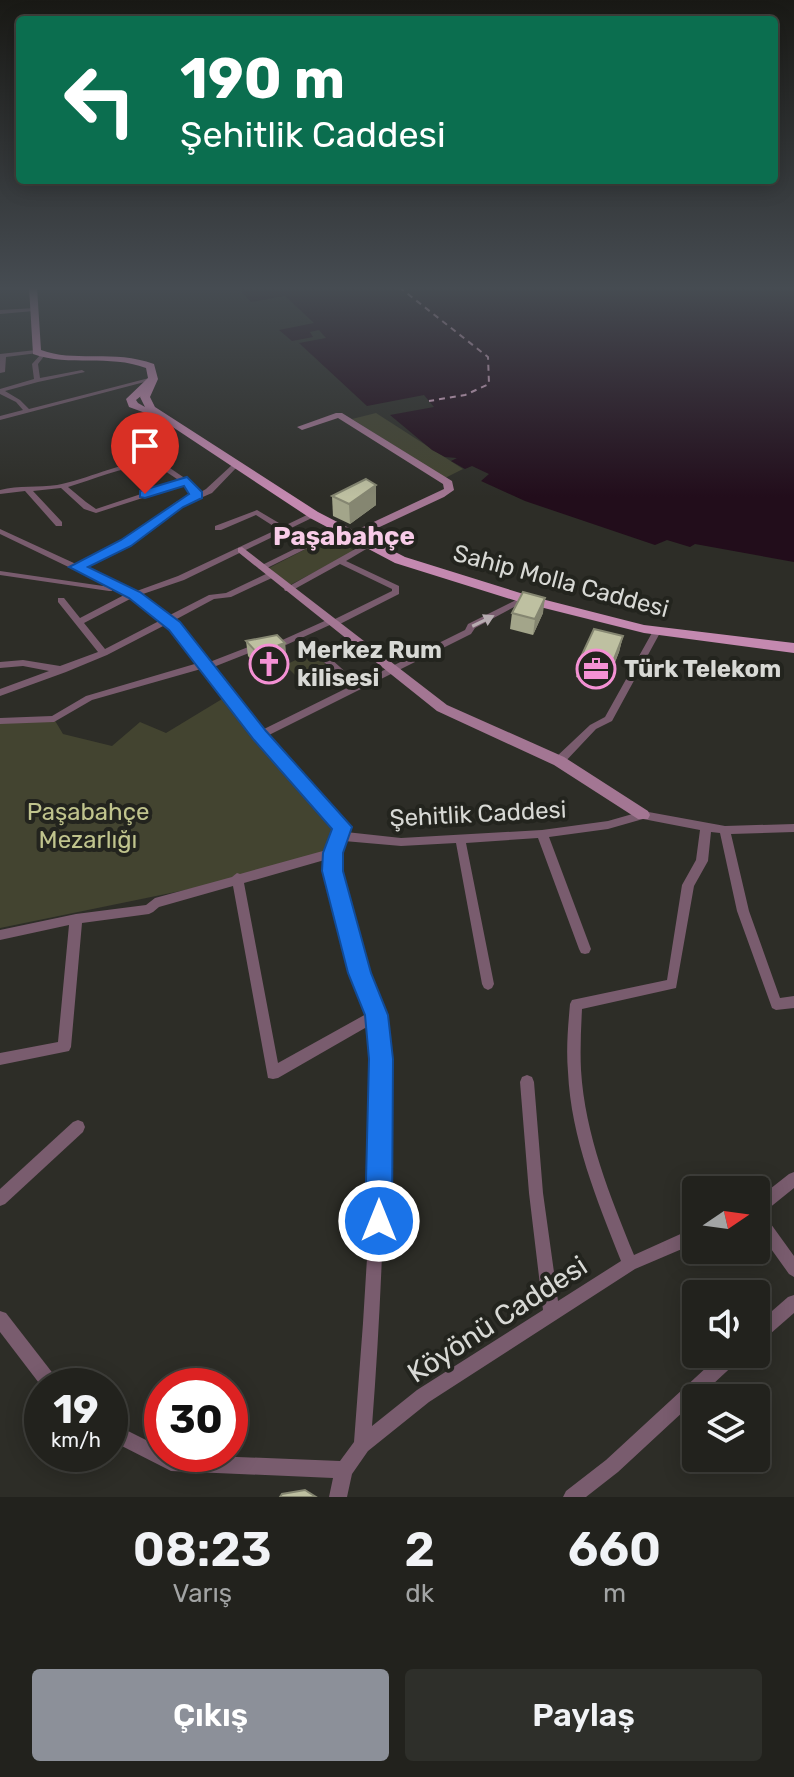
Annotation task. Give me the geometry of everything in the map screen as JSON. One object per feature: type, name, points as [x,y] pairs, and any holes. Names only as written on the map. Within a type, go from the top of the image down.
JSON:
[{"type":"main road","points":[[94,357],[136,359],[151,366],[153,379]]},
{"type":"main road","name":"Sahip Molla Caddesi","points":[[153,379],[131,399],[133,405],[165,418],[234,466],[314,515],[400,560],[525,599],[657,631],[794,648]]},
{"type":"main road","points":[[302,427],[339,415],[448,483],[449,490],[440,495],[352,536]]},
{"type":"main road","points":[[242,550],[442,708],[559,761],[643,815]]},
{"type":"street","points":[[1,357],[2,372]]},
{"type":"street","points":[[37,380],[35,364],[38,357]]},
{"type":"street","points":[[0,391],[82,372]]},
{"type":"street","points":[[0,418],[153,379]]},
{"type":"street","points":[[0,391],[18,401],[27,411]]},
{"type":"street","points":[[0,492],[62,486],[138,462],[172,468],[197,495]]},
{"type":"street","points":[[76,567],[126,543],[179,504],[209,491],[234,466]]},
{"type":"street","points":[[62,486],[73,492],[88,510],[96,511],[187,481]]},
{"type":"street","points":[[27,489],[59,524]]},
{"type":"street","points":[[218,528],[257,512],[283,529]]},
{"type":"street","points":[[80,622],[314,515]]},
{"type":"street","points":[[0,693],[104,653],[166,619],[267,571],[340,530]]},
{"type":"street","points":[[0,531],[134,595],[166,619],[260,735],[342,827],[333,853],[335,882],[360,973],[376,1015],[381,1059],[378,1251],[362,1445]]},
{"type":"street","points":[[288,589],[369,545]]},
{"type":"street","points":[[0,721],[54,719],[89,698],[204,666],[265,643],[270,648],[396,592],[396,588],[341,561]]},
{"type":"street","points":[[0,573],[95,585],[134,595]]},
{"type":"street","points":[[260,735],[468,632],[471,626],[525,599]]},
{"type":"street","points":[[61,600],[104,653]]},
{"type":"street","points":[[559,761],[593,727],[609,719],[657,631]]},
{"type":"street","points":[[328,661],[356,686]]},
{"type":"street","points":[[0,665],[23,663],[65,670]]},
{"type":"street","name":"Şehitlik Caddesi","points":[[340,836],[401,842],[542,834],[608,825],[643,815],[725,830],[794,828]]},
{"type":"street","points":[[630,1264],[595,1175],[576,1109],[572,1051],[576,1004],[672,984],[688,885],[702,861],[706,827]]},
{"type":"street","points":[[725,830],[743,911],[776,1004],[794,1002]]},
{"type":"street","points":[[542,834],[585,949]]},
{"type":"street","points":[[460,838],[488,984]]},
{"type":"street","points":[[0,935],[76,919],[149,909],[155,903],[237,878],[333,853]]},
{"type":"street","points":[[237,878],[273,1073],[376,1015]]},
{"type":"street","points":[[0,1059],[64,1047],[76,919]]},
{"type":"street","points":[[527,1082],[540,1237],[551,1311]]},
{"type":"street","points":[[0,1199],[78,1127]]},
{"type":"street","points":[[770,1198],[794,1179]]},
{"type":"street","points":[[770,1235],[794,1269]]},
{"type":"street","name":"Köyönü Caddesi","points":[[344,1470],[362,1445],[423,1396],[551,1311],[630,1264],[682,1241]]},
{"type":"street","points":[[770,1323],[794,1303]]},
{"type":"street","points":[[0,1319],[38,1368]]},
{"type":"street","points":[[572,1497],[612,1466],[718,1368]]},
{"type":"street","points":[[128,1440],[171,1462],[344,1470],[338,1497]]},
{"type":"green space","points":[[376,413],[463,469],[445,478],[352,419]]},
{"type":"green space","points":[[331,536],[355,551],[290,585],[269,568]]},
{"type":"green space","points":[[313,652],[334,672],[305,685],[285,665]]},
{"type":"green space","name":"Paşabahçe Mezarlığı","points":[[227,696],[342,827],[333,853],[234,880],[0,928],[0,721],[54,719],[63,734],[112,746],[140,722],[166,733]]},
{"type":"shaded area","points":[[314,357],[794,357],[794,562],[695,544],[690,547],[667,540],[655,545],[525,501],[481,481],[489,474],[472,466],[465,469],[451,461],[457,458],[445,457],[432,450],[390,415],[434,407],[424,395],[367,406]]},
{"type":"building","points":[[366,479],[376,485],[349,504],[332,496]]},
{"type":"building","points":[[523,592],[545,598],[535,619],[512,613]]},
{"type":"building","points":[[594,629],[623,636],[610,669],[579,661]]},
{"type":"building","points":[[277,635],[285,643],[279,645],[284,651],[263,659],[246,641]]},
{"type":"building","points":[[305,1490],[316,1497],[280,1497],[282,1494]]},
{"type":"ferry route","points":[[429,401],[465,395],[489,384],[488,357]]},
{"type":"place","name":"Merkez Rum kilisesi","points":[[269,664]]},
{"type":"place","name":"Türk Telekom","points":[[596,669]]},
{"type":"district","name":"Paşabahçe","points":[[344,536]]},
{"type":"route","points":[[145,494],[187,481],[197,495],[179,504],[126,543],[76,567],[134,595],[175,626],[260,735],[342,827],[333,853],[333,871],[360,973],[376,1015],[381,1059],[379,1221]]}]
